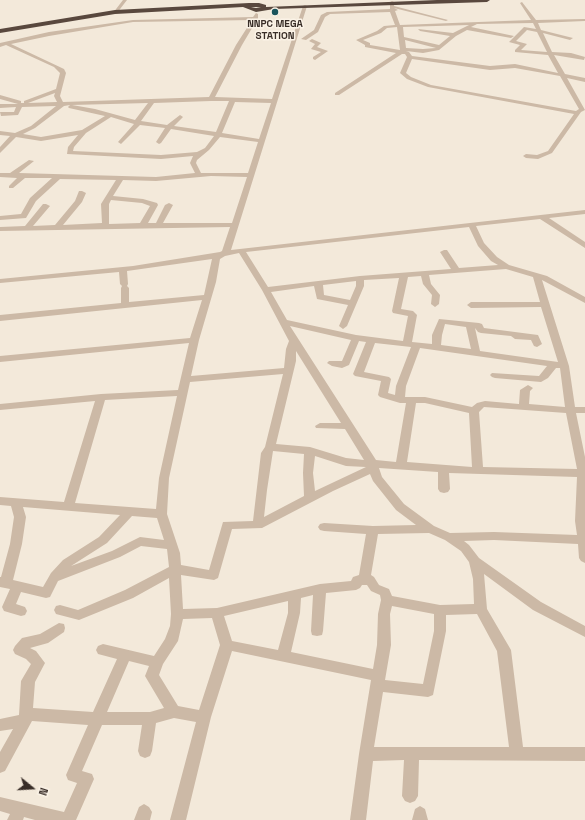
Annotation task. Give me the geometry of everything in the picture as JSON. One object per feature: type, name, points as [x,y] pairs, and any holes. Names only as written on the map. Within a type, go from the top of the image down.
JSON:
[{"type":"highway","points":[[259,11],[306,6],[394,5],[433,0]]},
{"type":"highway","points":[[0,32],[133,10],[249,8],[259,11],[394,5],[462,0],[487,0]]},
{"type":"highway","points":[[0,32],[128,13],[249,8]]},
{"type":"street","points":[[115,12],[125,0]]},
{"type":"street","points":[[522,3],[539,31],[550,54],[550,64]]},
{"type":"street","points":[[394,5],[400,26],[403,50],[410,57],[490,68],[550,64],[562,74],[581,111]]},
{"type":"street","points":[[315,58],[325,51],[312,48],[318,44],[312,41],[314,40],[311,34],[316,31],[323,16],[329,13],[394,5],[446,20],[452,24]]},
{"type":"street","points":[[174,712],[152,676],[157,662],[171,641],[176,626],[177,614],[174,553],[161,514],[164,478],[194,340],[207,297],[216,258],[226,252],[306,6]]},
{"type":"street","points":[[120,7],[125,10],[133,10]]},
{"type":"street","points":[[249,8],[259,11]]},
{"type":"street","points":[[2,43],[133,21],[259,11]]},
{"type":"street","points":[[211,99],[239,45],[259,11]]},
{"type":"street","points":[[577,20],[583,12]]},
{"type":"street","points":[[517,17],[550,27]]},
{"type":"street","points":[[476,23],[454,35],[437,49],[422,51],[367,46],[368,44],[359,40],[379,32],[386,27],[433,24],[585,20]]},
{"type":"street","points":[[427,31],[433,24]]},
{"type":"street","points":[[466,28],[512,36]]},
{"type":"street","points":[[570,38],[526,28],[512,42],[524,44],[517,51],[571,55],[584,58]]},
{"type":"street","points":[[420,30],[454,35]]},
{"type":"street","points":[[401,38],[440,46]]},
{"type":"street","points":[[2,43],[60,68],[63,74],[62,94]]},
{"type":"street","points":[[337,94],[403,50]]},
{"type":"street","points":[[410,57],[403,73],[409,78],[430,86],[581,111]]},
{"type":"street","points":[[518,66],[584,79]]},
{"type":"street","points":[[567,85],[584,79]]},
{"type":"street","points":[[61,104],[57,96],[62,94]]},
{"type":"street","points":[[0,97],[24,104],[62,94],[81,102]]},
{"type":"street","points":[[0,106],[153,100],[211,99],[275,101]]},
{"type":"street","points":[[120,142],[138,122],[153,100]]},
{"type":"street","points":[[198,175],[193,163],[199,154],[207,149],[218,135],[234,100]]},
{"type":"street","points":[[1,114],[16,114],[24,104]]},
{"type":"street","points":[[61,104],[138,122],[261,141]]},
{"type":"street","points":[[0,151],[14,136],[33,127],[61,104]]},
{"type":"street","points":[[526,156],[538,157],[550,152],[581,111]]},
{"type":"street","points":[[111,115],[84,132],[71,147],[69,153],[142,157],[199,154]]},
{"type":"street","points":[[159,142],[169,127],[180,117]]},
{"type":"street","points":[[0,133],[41,139],[84,132]]},
{"type":"street","points":[[12,175],[31,161]]},
{"type":"street","points":[[0,175],[156,179],[198,175],[250,175]]},
{"type":"street","points":[[10,187],[24,176]]},
{"type":"street","points":[[0,218],[23,216],[33,200],[58,177]]},
{"type":"street","points":[[104,226],[106,223],[104,208],[108,198],[120,179]]},
{"type":"street","points":[[57,227],[78,202],[82,193]]},
{"type":"street","points":[[108,198],[143,200],[154,205],[142,227]]},
{"type":"street","points":[[158,226],[169,205]]},
{"type":"street","points":[[27,228],[46,206]]},
{"type":"street","points":[[0,281],[123,269],[198,259],[241,250],[585,212]]},
{"type":"street","points":[[542,217],[585,246]]},
{"type":"street","points":[[471,224],[488,254],[506,267]]},
{"type":"street","points":[[0,230],[57,227],[234,225]]},
{"type":"street","points":[[241,250],[266,290],[294,341],[373,465],[377,478],[383,488],[400,507],[430,529],[449,537],[464,548],[475,561],[537,606],[585,632]]},
{"type":"street","points":[[444,252],[457,271]]},
{"type":"street","points":[[266,290],[360,278],[506,267],[536,275],[581,294],[585,300]]},
{"type":"street","points":[[123,269],[125,305]]},
{"type":"street","points":[[425,274],[427,284],[436,295],[435,304]]},
{"type":"street","points":[[400,400],[401,386],[412,343],[413,316],[410,313],[396,311],[404,275]]},
{"type":"street","points":[[536,275],[546,304],[584,473],[581,521],[585,558]]},
{"type":"street","points":[[343,326],[354,303],[360,286],[360,278]]},
{"type":"street","points":[[318,283],[319,301],[354,303]]},
{"type":"street","points":[[0,318],[207,297]]},
{"type":"street","points":[[471,305],[546,304]]},
{"type":"street","points":[[436,347],[437,335],[442,321],[479,326],[481,330],[514,334],[515,336],[535,337],[537,344]]},
{"type":"street","points":[[284,322],[356,338],[412,343],[559,365]]},
{"type":"street","points":[[470,325],[476,352]]},
{"type":"street","points":[[332,363],[342,365],[346,363],[356,338]]},
{"type":"street","points":[[372,339],[358,374],[386,379],[383,395],[400,400],[412,399],[474,411]]},
{"type":"street","points":[[0,359],[194,340]]},
{"type":"street","points":[[258,525],[266,453],[270,447],[291,361],[291,349],[294,341]]},
{"type":"street","points":[[495,375],[541,379],[559,365]]},
{"type":"street","points":[[186,379],[288,371]]},
{"type":"street","points":[[524,408],[524,390],[528,388]]},
{"type":"street","points":[[0,406],[102,397],[183,393]]},
{"type":"street","points":[[68,506],[102,397]]},
{"type":"street","points":[[401,466],[412,399]]},
{"type":"street","points":[[474,411],[481,405],[485,404],[524,408],[585,410]]},
{"type":"street","points":[[474,411],[478,471]]},
{"type":"street","points":[[320,426],[348,426]]},
{"type":"street","points":[[270,447],[310,451],[341,461],[373,465],[478,471],[584,473]]},
{"type":"street","points":[[310,451],[308,473],[310,499]]},
{"type":"street","points":[[60,610],[79,615],[129,594],[175,569],[214,575],[228,525],[258,525],[373,465]]},
{"type":"street","points":[[443,469],[444,489]]},
{"type":"street","points":[[0,501],[161,514]]},
{"type":"street","points":[[16,502],[20,517],[8,584],[8,607],[21,611]]},
{"type":"street","points":[[8,584],[46,593],[54,578],[67,563],[103,540],[130,511]]},
{"type":"street","points":[[324,527],[373,530],[430,529]]},
{"type":"street","points":[[364,580],[373,530]]},
{"type":"street","points":[[449,537],[494,536],[583,540]]},
{"type":"street","points":[[54,578],[116,554],[140,541],[171,545]]},
{"type":"street","points":[[475,561],[479,579],[481,609],[504,650],[517,754]]},
{"type":"street","points":[[177,614],[217,613],[320,589],[356,585],[356,580],[370,580],[375,588],[385,592],[387,600],[384,614],[384,645],[366,754],[358,820]]},
{"type":"street","points":[[317,630],[320,589]]},
{"type":"street","points":[[283,657],[294,613],[296,595]]},
{"type":"street","points":[[387,600],[440,610],[481,609]]},
{"type":"street","points":[[227,645],[283,657],[378,681],[428,691],[440,631],[440,610]]},
{"type":"street","points":[[178,820],[204,718],[227,645],[217,613]]},
{"type":"street","points":[[26,719],[28,680],[38,663],[30,655],[20,650],[27,642],[43,639],[59,628]]},
{"type":"street","points":[[103,650],[157,662]]},
{"type":"street","points":[[0,804],[17,815],[67,820],[87,779],[73,775],[96,719],[114,684],[125,655]]},
{"type":"street","points":[[0,766],[28,714],[96,719],[150,718],[174,712],[204,718]]},
{"type":"street","points":[[145,751],[150,718]]},
{"type":"street","points":[[0,725],[26,719]]},
{"type":"street","points":[[410,796],[412,753]]},
{"type":"street","points":[[366,754],[585,754]]},
{"type":"place","name":"NNPC MEGA STATION","points":[[275,12]]}]
